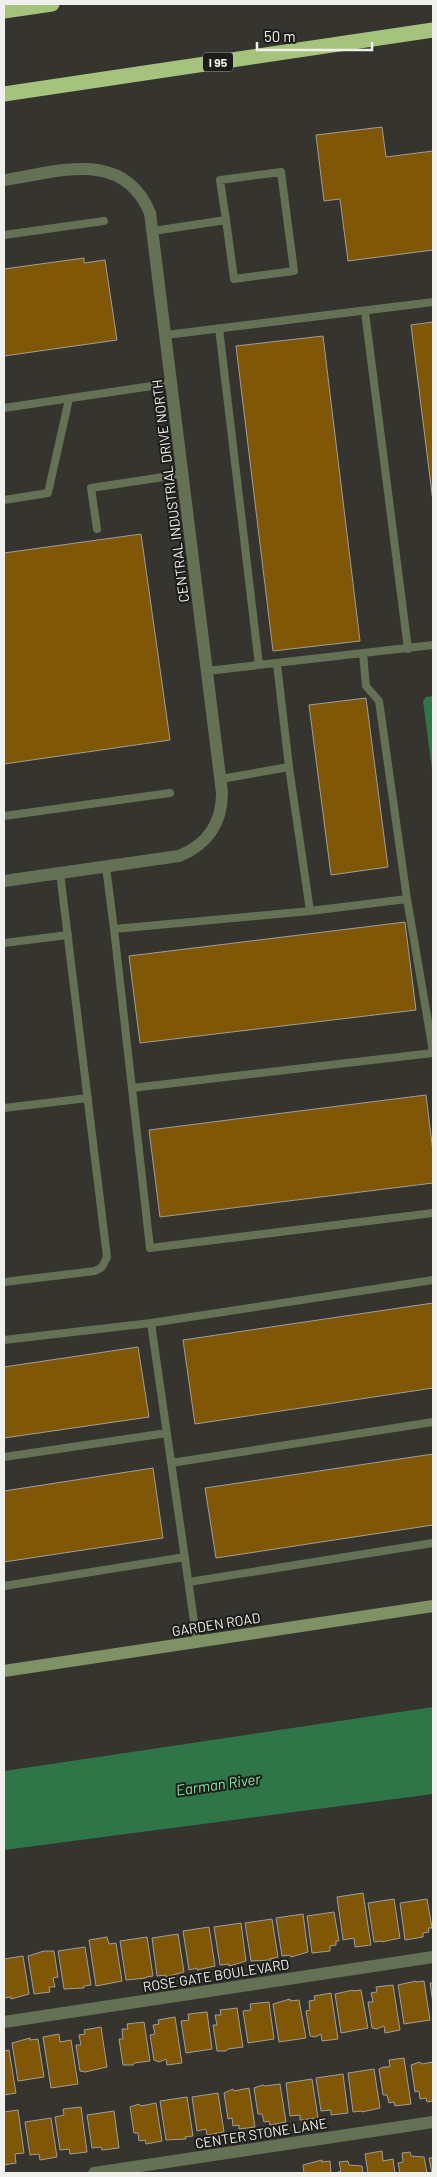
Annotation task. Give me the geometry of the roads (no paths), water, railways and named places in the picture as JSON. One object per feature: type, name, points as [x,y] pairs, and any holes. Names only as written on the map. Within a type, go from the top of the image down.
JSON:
[{"type":"highway","points":[[4,11],[52,4]]},
{"type":"highway","name":"I 95","points":[[4,94],[433,30]]},
{"type":"street","name":"CENTRAL INDUSTRIAL DRIVE NORTH","points":[[4,180],[96,169],[123,178],[140,193],[150,213],[153,231],[221,779],[222,804],[215,826],[199,846],[179,856],[106,867]]},
{"type":"street","points":[[4,881],[106,867]]},
{"type":"street","name":"GARDEN ROAD","points":[[4,1671],[433,1606]]},
{"type":"street","name":"ROSE GATE BOULEVARD","points":[[4,2022],[433,1957]]},
{"type":"street","name":"CENTER STONE LANE","points":[[94,2173],[433,2122]]},
{"type":"lane","points":[[281,172],[294,271],[234,279],[226,220],[220,180],[281,172]]},
{"type":"lane","points":[[153,231],[226,220]]},
{"type":"lane","points":[[4,235],[104,221]]},
{"type":"lane","points":[[166,335],[365,312],[433,302]]},
{"type":"lane","points":[[365,312],[408,648]]},
{"type":"lane","points":[[219,328],[259,665]]},
{"type":"lane","points":[[4,408],[172,383]]},
{"type":"lane","points":[[4,500],[48,493],[68,398]]},
{"type":"lane","points":[[97,529],[91,488],[183,474]]},
{"type":"lane","points":[[207,671],[433,645]]},
{"type":"lane","points":[[132,1088],[433,1052],[407,899],[379,702],[366,686],[363,654]]},
{"type":"lane","points":[[277,664],[289,767],[310,912]]},
{"type":"lane","points":[[221,779],[289,767]]},
{"type":"lane","points":[[4,816],[170,793]]},
{"type":"lane","points":[[106,867],[150,1248],[433,1213]]},
{"type":"lane","points":[[4,1282],[95,1271],[105,1263],[107,1247],[60,874]]},
{"type":"lane","points":[[114,928],[310,912],[407,899]]},
{"type":"lane","points":[[4,943],[68,935]]},
{"type":"lane","points":[[4,1108],[88,1098]]},
{"type":"lane","points":[[4,1340],[151,1323],[433,1280]]},
{"type":"lane","points":[[151,1323],[197,1642]]},
{"type":"lane","points":[[171,1463],[433,1422]]},
{"type":"lane","points":[[4,1457],[167,1433]]},
{"type":"lane","points":[[189,1582],[433,1543]]},
{"type":"lane","points":[[4,1586],[185,1558]]},
{"type":"water","points":[[433,696],[433,777],[423,701],[426,697]]},
{"type":"water","name":"Earman River","points":[[433,1707],[433,1794],[4,1850],[4,1771]]}]
